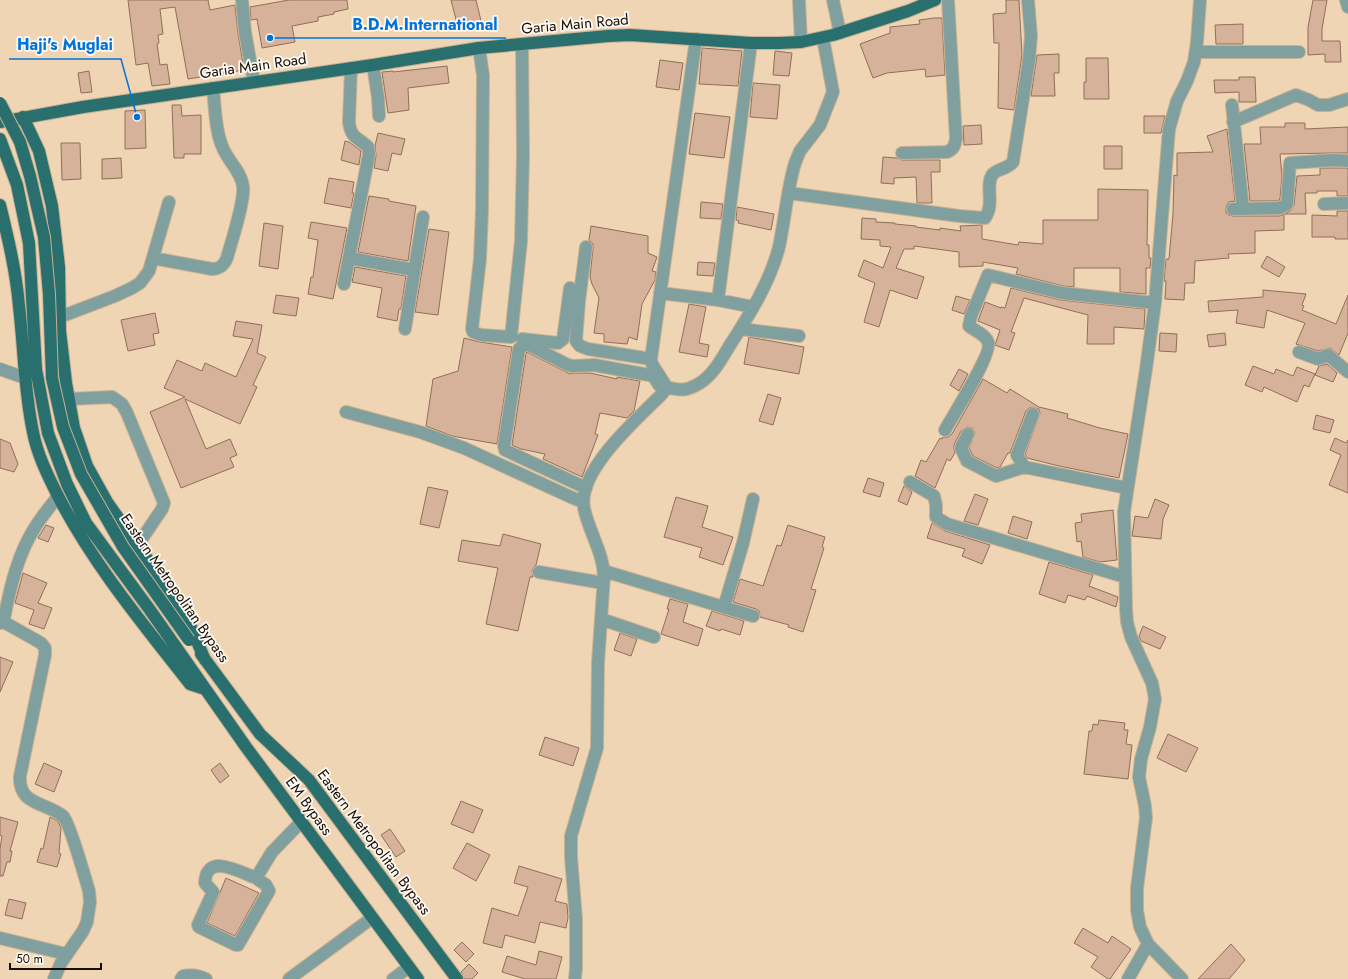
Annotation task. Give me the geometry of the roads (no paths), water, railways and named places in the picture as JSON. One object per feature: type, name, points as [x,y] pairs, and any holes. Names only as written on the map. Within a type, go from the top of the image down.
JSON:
[{"type":"main road","name":"Garia Main Road","points":[[0,122],[23,117],[479,48],[630,35],[751,43],[801,42],[840,33],[902,13],[936,0]]},
{"type":"main road","name":"Eastern Metropolitan Bypass","points":[[0,102],[20,142],[30,176],[44,237],[49,294],[52,378],[63,427],[81,474],[123,547],[189,640],[260,734],[309,780],[457,979]]},
{"type":"main road","points":[[23,117],[39,151],[52,206],[59,267],[60,331],[74,428],[87,466],[107,502],[184,611],[205,660]]},
{"type":"main road","name":"EM Bypass","points":[[0,139],[17,185],[29,243],[36,369],[48,433],[67,484],[86,523],[178,649],[246,747],[408,968],[418,979]]},
{"type":"main road","points":[[0,205],[12,250],[19,306],[25,378],[33,432],[46,472],[68,516],[100,566],[190,684],[205,689]]},
{"type":"main road","points":[[246,747],[260,734]]},
{"type":"street","points":[[242,0],[254,82]]},
{"type":"street","points":[[799,0],[801,42]]},
{"type":"street","points":[[834,0],[840,33]]},
{"type":"street","points":[[902,153],[947,152],[955,145],[956,138],[948,0]]},
{"type":"street","points":[[789,193],[959,216],[985,218],[990,211],[991,177],[993,173],[1008,167],[1013,162],[1029,60],[1031,36],[1028,0]]},
{"type":"street","points":[[1182,979],[1148,944],[1140,927],[1137,910],[1137,888],[1146,818],[1139,777],[1141,759],[1150,727],[1155,698],[1152,683],[1131,637],[1127,622],[1123,524],[1127,488],[1155,303],[1169,128],[1177,101],[1189,75],[1196,52],[1200,0]]},
{"type":"street","points":[[1346,0],[1348,7]]},
{"type":"street","points":[[586,488],[505,450],[504,446],[519,349],[521,346],[529,345],[568,365],[573,366],[594,365],[650,375],[654,377],[665,390],[683,391],[703,381],[719,364],[741,329],[767,280],[776,258],[795,163],[800,151],[820,125],[833,92],[823,38]]},
{"type":"street","points":[[665,390],[651,359],[696,39]]},
{"type":"street","points":[[718,300],[751,43]]},
{"type":"street","points":[[511,337],[521,233],[523,156],[522,44]]},
{"type":"street","points":[[479,48],[483,75],[482,204],[480,259],[472,329],[473,332],[481,335],[558,343],[561,342],[563,339],[570,288]]},
{"type":"street","points":[[1196,52],[1299,52]]},
{"type":"street","points":[[373,65],[379,116]]},
{"type":"street","points":[[344,284],[369,154],[368,147],[359,141],[350,129],[349,115],[352,68]]},
{"type":"street","points":[[153,258],[216,269],[222,266],[227,258],[242,201],[243,186],[242,180],[224,151],[219,138],[213,88]]},
{"type":"street","points":[[1234,122],[1296,95],[1318,105],[1329,105],[1348,99]]},
{"type":"street","points":[[1232,105],[1238,209],[1280,208],[1286,204],[1290,163],[1334,160],[1348,161]]},
{"type":"street","points":[[60,317],[115,296],[140,283],[149,271],[169,202]]},
{"type":"street","points":[[1324,204],[1348,203]]},
{"type":"street","points":[[405,329],[423,217]]},
{"type":"street","points":[[586,247],[579,301],[576,341],[580,346],[588,349],[651,359]]},
{"type":"street","points":[[350,258],[414,270]]},
{"type":"street","points":[[945,430],[988,350],[988,341],[985,337],[969,326],[971,316],[988,275],[1062,293],[1155,303]]},
{"type":"street","points":[[660,293],[718,300],[753,307]]},
{"type":"street","points":[[741,329],[800,336]]},
{"type":"street","points":[[1299,352],[1318,359],[1328,355],[1348,372]]},
{"type":"street","points":[[0,369],[25,378]]},
{"type":"street","points":[[575,979],[576,919],[570,857],[571,836],[597,748],[598,663],[604,571],[599,549],[585,512],[583,502],[586,488],[606,452],[625,430],[665,390]]},
{"type":"street","points":[[69,399],[112,397],[122,404],[127,413],[164,503],[162,509],[137,546]]},
{"type":"street","points":[[346,412],[420,432],[464,448],[583,502]]},
{"type":"street","points":[[1024,467],[1017,455],[1033,414]]},
{"type":"street","points":[[968,434],[961,448],[967,461],[996,476],[1024,467],[1127,488]]},
{"type":"street","points":[[910,482],[934,496],[936,517],[947,524],[1125,577]]},
{"type":"street","points":[[54,979],[66,954],[83,932],[87,922],[90,902],[89,891],[67,820],[57,813],[27,798],[19,784],[45,655],[45,648],[41,643],[1,622],[5,614],[14,574],[22,552],[34,528],[58,496]]},
{"type":"street","points":[[724,606],[743,543],[753,499]]},
{"type":"street","points":[[604,571],[753,616]]},
{"type":"street","points":[[540,572],[603,583]]},
{"type":"street","points":[[601,619],[654,637]]},
{"type":"street","points":[[256,878],[272,852],[301,822]]},
{"type":"street","points":[[214,866],[222,866],[256,878],[266,885],[269,891],[238,945],[199,927],[198,925],[213,892],[205,882],[209,868],[214,866]]},
{"type":"street","points":[[289,979],[372,918]]},
{"type":"street","points":[[0,938],[66,954]]},
{"type":"street","points":[[1128,979],[1148,944]]},
{"type":"street","points":[[393,979],[408,968]]},
{"type":"street","points":[[182,979],[183,976],[190,974],[206,979]]},
{"type":"place","name":"B.D.M.International","points":[[270,38]]},
{"type":"place","name":"Haji's Muglai","points":[[137,117]]}]
